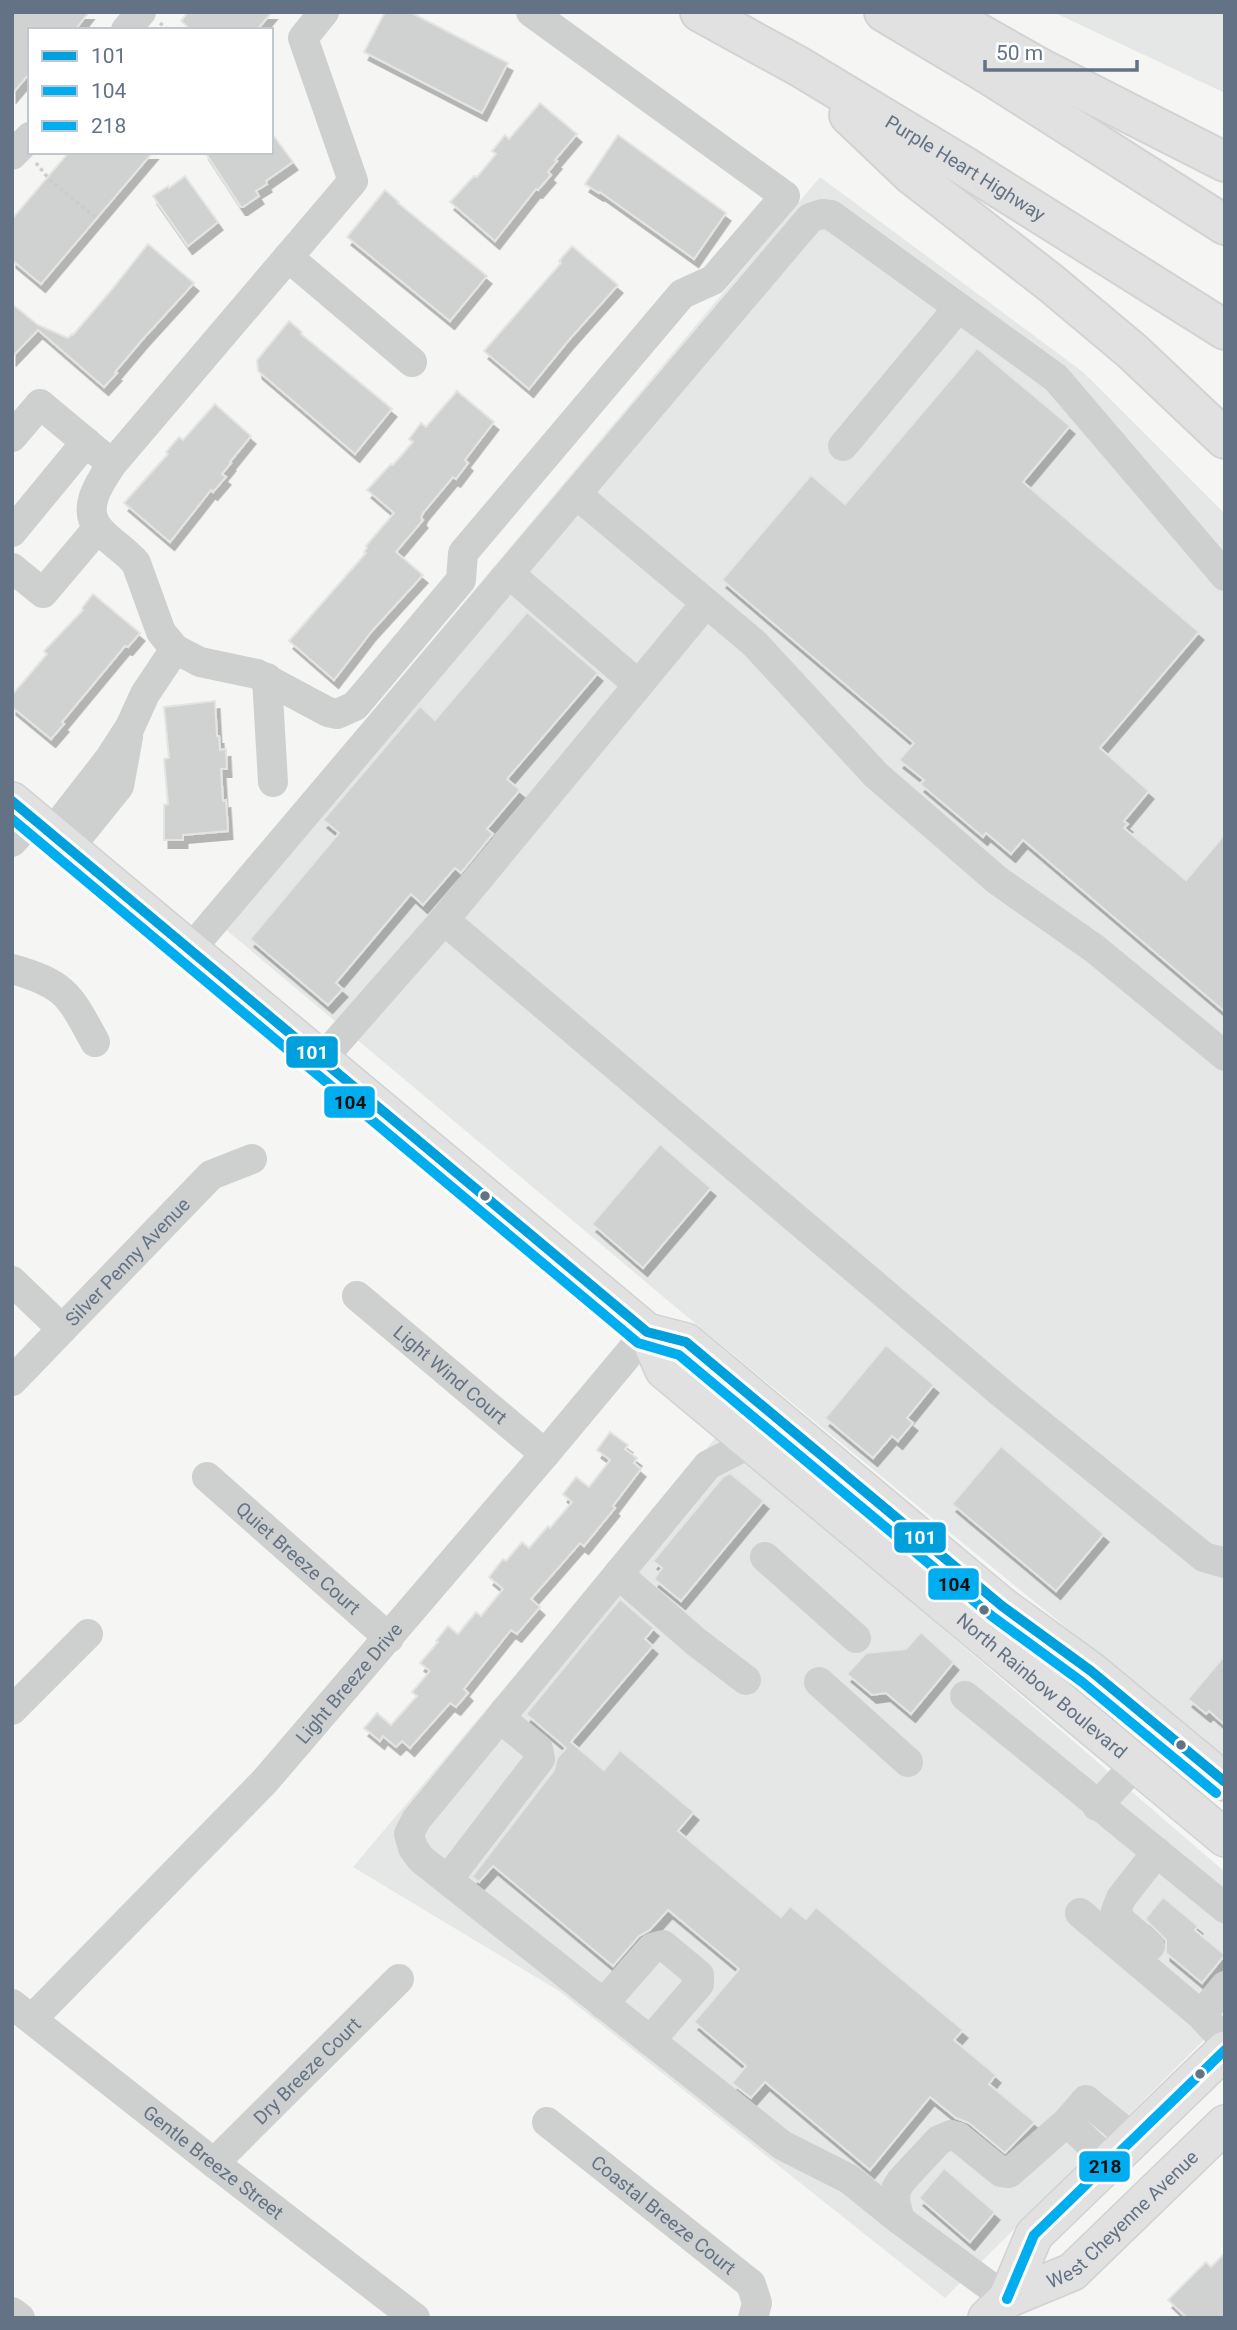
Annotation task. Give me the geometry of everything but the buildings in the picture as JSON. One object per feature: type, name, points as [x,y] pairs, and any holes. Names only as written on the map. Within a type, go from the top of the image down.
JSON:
[{"type":"highway","name":"Purple Heart Highway","points":[[701,12],[800,67],[964,166],[1225,330]]},
{"type":"highway","points":[[884,12],[991,76],[1225,225]]},
{"type":"highway","points":[[941,12],[1044,71],[1225,162]]},
{"type":"highway","points":[[800,67],[912,175],[1052,284],[1132,351],[1225,439]]},
{"type":"main road","name":"North Rainbow Boulevard","points":[[36,829],[190,950],[647,1332],[685,1342],[875,1524],[1136,1764],[1225,1838]]},
{"type":"main road","name":"North Rainbow Boulevard","points":[[647,1332],[664,1370],[751,1443],[1002,1606],[1091,1671],[1225,1782]]},
{"type":"main road","name":"West Cheyenne Avenue","points":[[997,2308],[1034,2235],[1225,2050]]},
{"type":"main road","name":"West Cheyenne Avenue","points":[[997,2308],[1072,2272],[1225,2124]]},
{"type":"main road","points":[[1102,2241],[1118,2195],[1133,2169],[1122,2151]]},
{"type":"street","points":[[128,28],[141,12]]},
{"type":"street","points":[[324,12],[303,38],[353,181],[112,464],[92,499],[91,515],[98,528],[136,563],[161,632],[175,649],[200,662],[267,678],[328,712],[337,714],[355,706],[461,580],[463,553],[682,294],[713,280],[785,195],[531,12]]},
{"type":"street","points":[[190,950],[810,218],[822,214],[831,215],[1056,379],[1225,576]]},
{"type":"street","points":[[288,257],[412,362]]},
{"type":"street","points":[[843,446],[958,307]]},
{"type":"street","points":[[12,437],[40,404],[112,464]]},
{"type":"street","points":[[12,532],[86,442]]},
{"type":"street","points":[[576,494],[754,643],[876,775],[997,880],[1095,949],[1225,1056]]},
{"type":"street","points":[[12,568],[43,593],[98,528]]},
{"type":"street","points":[[503,580],[514,578],[634,681],[635,689]]},
{"type":"street","points":[[321,1060],[444,920],[706,603]]},
{"type":"street","points":[[36,829],[110,758],[130,727],[145,694],[175,649]]},
{"type":"street","points":[[267,678],[273,782]]},
{"type":"street","points":[[444,920],[1014,1403],[1204,1557],[1225,1563]]},
{"type":"street","points":[[12,969],[32,974],[57,986],[74,1003],[95,1042]]},
{"type":"street","name":"Silver Penny Avenue","points":[[12,1381],[211,1175],[253,1159]]},
{"type":"street","points":[[12,1281],[62,1329]]},
{"type":"street","name":"Light Wind Court","points":[[357,1296],[545,1454]]},
{"type":"street","name":"Light Breeze Drive","points":[[22,2012],[265,1781],[647,1332]]},
{"type":"street","points":[[751,1443],[708,1465],[505,1711],[416,1821],[409,1834],[413,1848],[421,1859],[782,2145],[849,2179],[900,2220],[997,2308]]},
{"type":"street","name":"Quiet Breeze Court","points":[[207,1477],[389,1638]]},
{"type":"street","points":[[765,1557],[856,1637]]},
{"type":"street","points":[[618,1574],[695,1641],[746,1680]]},
{"type":"street","points":[[12,1710],[88,1634]]},
{"type":"street","points":[[819,1682],[908,1762]]},
{"type":"street","points":[[965,1696],[1225,1908]]},
{"type":"street","points":[[454,1885],[452,1874],[540,1759],[538,1749],[506,1723],[505,1711]]},
{"type":"street","points":[[1097,1806],[1136,1764]]},
{"type":"street","points":[[1157,1852],[1121,1898],[1116,1911],[1122,1922],[1166,1961],[1173,1977],[1175,1993]]},
{"type":"street","points":[[1080,1913],[1201,2015],[1225,2041]]},
{"type":"street","points":[[603,2004],[652,1948],[663,1945],[699,1975],[699,1984],[650,2041]]},
{"type":"street","name":"Dry Breeze Court","points":[[214,2164],[399,1979]]},
{"type":"street","points":[[1201,2015],[1225,1986]]},
{"type":"street","name":"Gentle Breeze Street","points":[[22,2012],[415,2318]]},
{"type":"street","points":[[900,2220],[895,2201],[896,2189],[901,2180],[939,2140],[951,2135],[958,2137],[1001,2172],[1009,2174],[1077,2111],[1122,2151]]},
{"type":"street","name":"Coastal Breeze Court","points":[[547,2122],[751,2284],[757,2303],[753,2318]]},
{"type":"street","points":[[12,2312],[20,2318]]},
{"type":"path","points":[[20,147],[49,179],[96,218]]},
{"type":"shaded area","points":[[1053,12],[1225,12],[1225,93]]},
{"type":"shaded area","points":[[820,177],[1083,372],[1225,514],[1225,1758],[697,1325],[205,912]]},
{"type":"shaded area","points":[[718,1435],[1225,1872],[1225,2019],[945,2298],[559,1991],[353,1867]]},
{"type":"transit line","name":"101","points":[[12,801],[647,1332],[686,1342],[1002,1606],[1091,1671],[1225,1782]]},
{"type":"transit line","name":"104","points":[[12,819],[638,1343],[679,1355],[993,1617],[1082,1682],[1216,1793]]},
{"type":"transit line","name":"218","points":[[1007,2299],[1034,2235],[1225,2050]]}]
